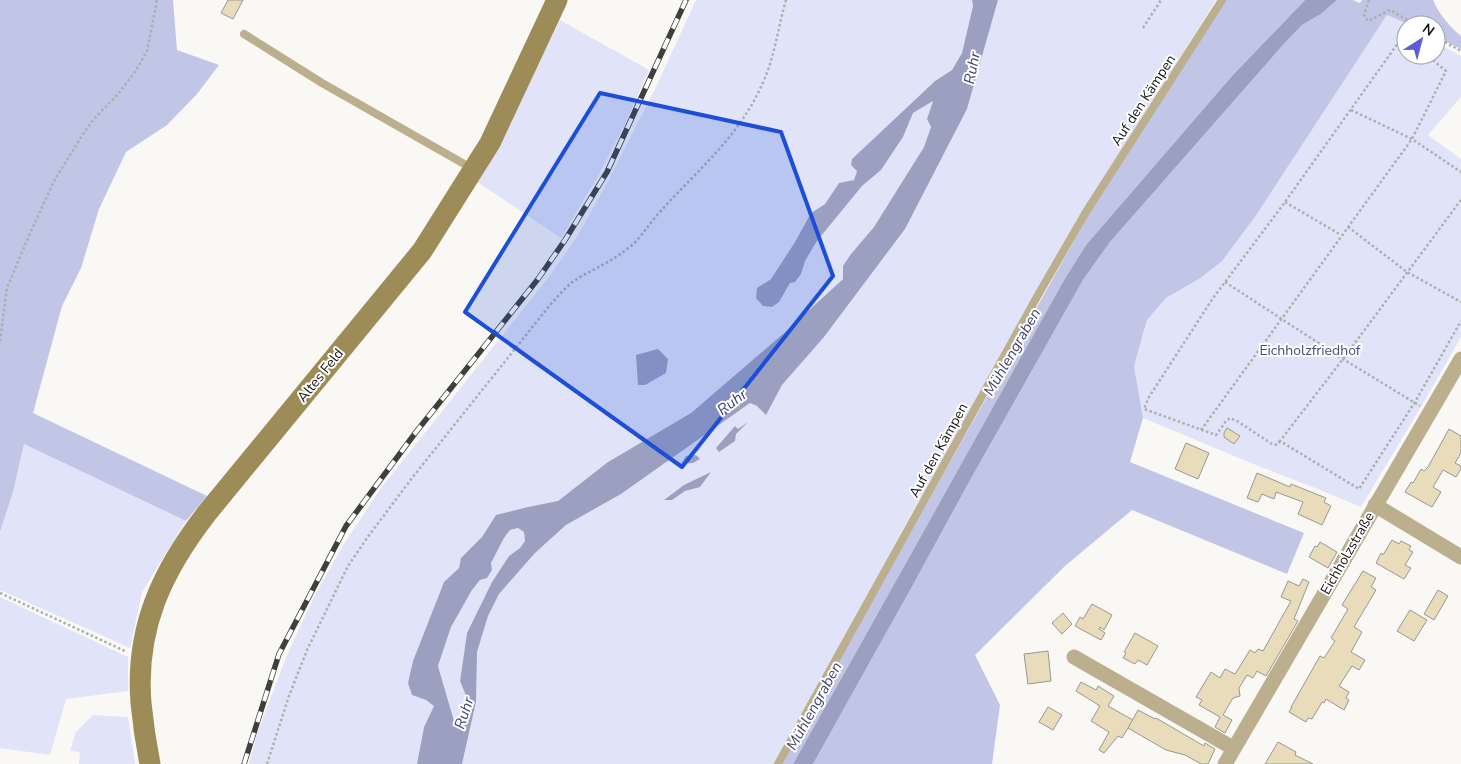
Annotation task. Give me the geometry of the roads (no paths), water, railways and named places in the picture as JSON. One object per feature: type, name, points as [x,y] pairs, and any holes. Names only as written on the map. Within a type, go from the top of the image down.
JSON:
[{"type":"main road","name":"Altes Feld","points":[[150,764],[141,703],[142,658],[146,628],[154,603],[181,547],[422,251],[490,143],[557,0]]},
{"type":"street","name":"Eichholzstraße","points":[[1225,764],[1374,505],[1461,359]]},
{"type":"street","points":[[1374,505],[1461,557]]},
{"type":"street","points":[[1074,657],[1233,748]]},
{"type":"lane","name":"Auf den Kämpen","points":[[778,764],[1086,212],[1222,0]]},
{"type":"lane","points":[[244,34],[322,84],[474,169]]},
{"type":"water","name":"Ruhr","points":[[972,0],[998,0],[967,109],[905,229],[824,337],[782,385],[766,415],[757,406],[750,403],[621,494],[566,525],[535,553],[499,594],[488,616],[477,652],[476,702],[462,764],[417,764],[424,727],[434,706],[426,700],[412,695],[408,683],[413,661],[444,582],[459,568],[461,558],[482,537],[496,515],[558,501],[608,462],[691,413],[843,279],[843,266],[874,227],[924,147],[931,127],[927,119],[933,101],[913,113],[903,137],[881,170],[862,186],[817,241],[805,261],[801,274],[795,282],[790,283],[779,302],[772,307],[763,306],[756,298],[757,288],[771,279],[811,213],[825,204],[839,183],[854,180],[857,171],[851,165],[852,159],[935,81],[952,70],[962,53],[973,6]],"holes":[[[518,528],[524,532],[525,541],[520,548],[509,556],[492,582],[467,633],[460,681],[467,698],[455,724],[438,666],[451,627],[472,590],[480,580],[487,578],[492,570],[491,563],[510,530]]]},
{"type":"water","points":[[1305,0],[1337,0],[1321,14],[1302,25],[1282,46],[1110,242],[1083,280],[813,764],[793,764],[1064,280],[1086,245],[1232,76]]},
{"type":"water","points":[[658,349],[668,359],[666,373],[645,385],[638,385],[636,355]]},
{"type":"water","points":[[748,422],[736,434],[735,441],[719,452],[716,448],[735,426],[738,429]]},
{"type":"water","points":[[696,455],[700,459],[693,463],[681,464],[686,456]]},
{"type":"water","points":[[711,472],[700,487],[685,491],[672,500],[664,500],[684,485]]},
{"type":"railway","points":[[244,764],[279,654],[346,526],[416,432],[538,279],[565,240],[607,172],[686,0]]},
{"type":"park label","name":"Eichholzfriedhof","points":[[1310,350]]},
{"type":"water label","name":"Mühlengraben","points":[[1012,352]]},
{"type":"water label","name":"Mühlengraben","points":[[814,706]]}]
